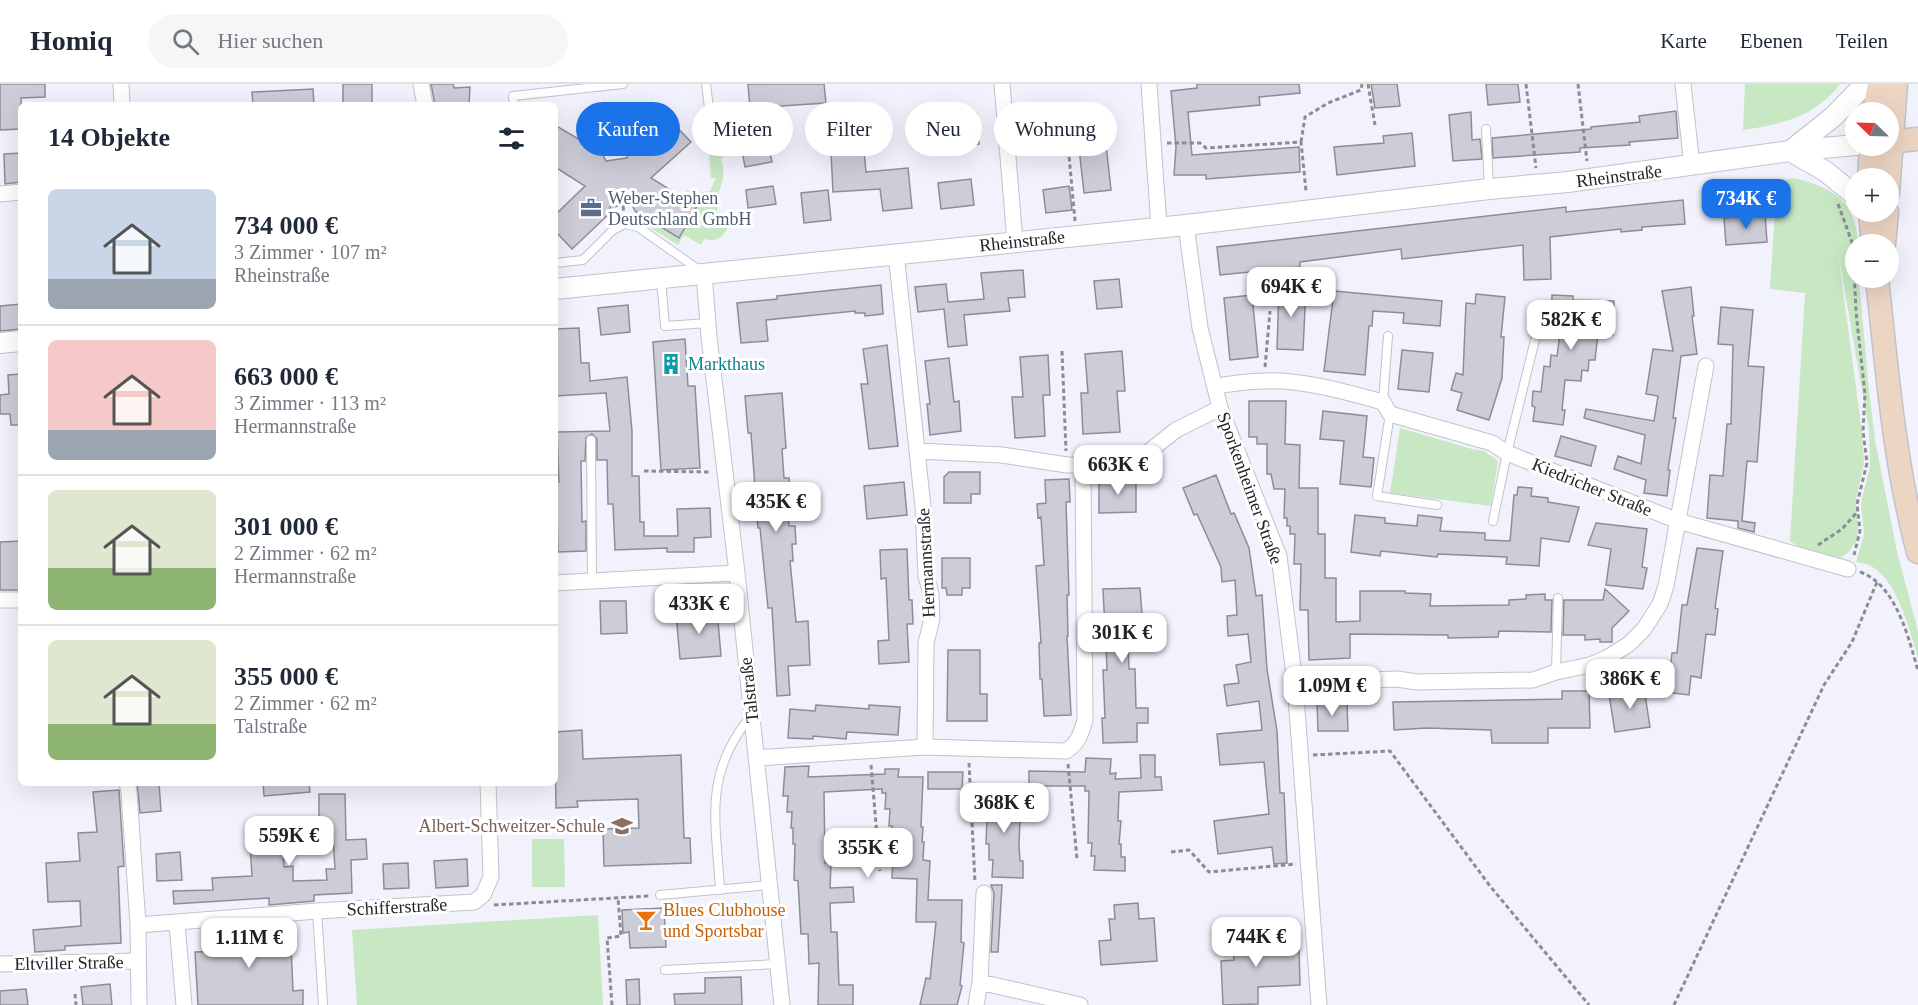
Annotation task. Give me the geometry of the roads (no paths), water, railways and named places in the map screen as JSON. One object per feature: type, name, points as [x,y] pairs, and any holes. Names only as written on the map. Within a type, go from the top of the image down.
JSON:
[{"type":"main road","points":[[1876,102],[1880,84]]},
{"type":"main road","points":[[1892,102],[1896,84]]},
{"type":"main road","points":[[1899,141],[1918,139]]},
{"type":"main road","points":[[1879,288],[1894,434],[1918,552]]},
{"type":"street","points":[[121,84],[122,102]]},
{"type":"street","points":[[421,84],[424,102]]},
{"type":"street","points":[[1002,84],[1015,242]]},
{"type":"street","points":[[1149,84],[1159,227]]},
{"type":"street","points":[[1683,84],[1692,166]]},
{"type":"street","points":[[1845,186],[1825,171],[1790,151],[1833,117],[1865,84]]},
{"type":"street","name":"Rheinstraße","points":[[558,289],[1186,225],[1489,189],[1568,182],[1790,151],[1845,147]]},
{"type":"street","points":[[0,194],[18,192]]},
{"type":"street","name":"Sporkenheimer Straße","points":[[1186,225],[1200,328],[1220,408],[1278,556],[1295,683],[1319,1005]]},
{"type":"street","name":"Hermannstraße","points":[[896,253],[923,507],[926,576],[932,619],[926,643],[926,747]]},
{"type":"street","name":"Talstraße","points":[[704,273],[782,1005]]},
{"type":"street","points":[[0,343],[18,340]]},
{"type":"street","name":"Kiedricher Straße","points":[[1295,683],[1397,679],[1417,682],[1533,680],[1556,672],[1590,665],[1607,658],[1629,644],[1644,629],[1660,604],[1666,586],[1706,366]]},
{"type":"street","name":"Kiedricher Straße","points":[[1216,386],[1264,380],[1337,391],[1491,443],[1507,453],[1678,521],[1848,569]]},
{"type":"street","points":[[917,451],[1002,455],[1066,465],[1142,457],[1176,430],[1220,408]]},
{"type":"street","points":[[756,758],[926,747],[1066,751],[1074,746],[1080,736],[1084,720],[1083,465]]},
{"type":"street","points":[[558,583],[737,573]]},
{"type":"street","points":[[0,600],[18,600]]},
{"type":"street","points":[[128,786],[138,926],[139,1005]]},
{"type":"street","name":"Schifferstraße","points":[[138,926],[317,911],[474,902],[483,896],[491,877],[488,786]]},
{"type":"street","points":[[976,1005],[980,982],[984,893]]},
{"type":"street","points":[[177,924],[184,1005]]},
{"type":"street","name":"Eltviller Straße","points":[[0,964],[138,962]]},
{"type":"street","points":[[980,982],[1080,1005]]},
{"type":"lane","points":[[514,102],[513,96],[623,84]]},
{"type":"lane","points":[[706,84],[708,102]]},
{"type":"lane","points":[[1486,129],[1489,189]]},
{"type":"lane","points":[[558,263],[583,260],[614,230],[625,224],[638,227],[704,273]]},
{"type":"lane","points":[[661,279],[665,327],[708,322]]},
{"type":"lane","points":[[1389,336],[1387,408],[1377,496],[1437,505]]},
{"type":"lane","name":"Kiedricher Straße","points":[[1493,521],[1535,340]]},
{"type":"lane","points":[[591,440],[592,582]]},
{"type":"lane","points":[[1556,672],[1558,598]]},
{"type":"lane","points":[[720,890],[716,803],[718,775],[726,753],[751,716]]},
{"type":"lane","points":[[660,895],[770,885]]},
{"type":"lane","points":[[317,911],[322,1005]]},
{"type":"lane","points":[[665,970],[778,964]]},
{"type":"place","name":"Weber-Stephen Deutschland GmbH","points":[[591,208]]},
{"type":"place","name":"Markthaus","points":[[671,364]]},
{"type":"place","name":"Albert-Schweitzer-Schule","points":[[622,826]]},
{"type":"place","name":"Blues Clubhouse und Sportsbar","points":[[646,920]]}]
